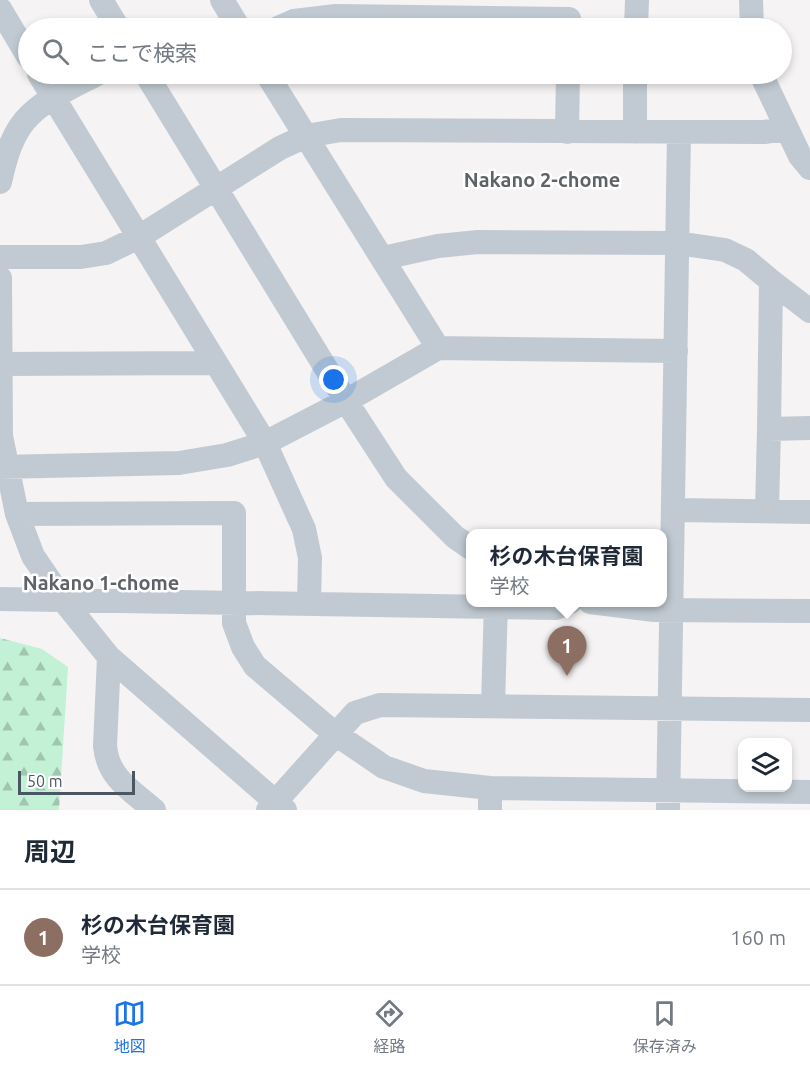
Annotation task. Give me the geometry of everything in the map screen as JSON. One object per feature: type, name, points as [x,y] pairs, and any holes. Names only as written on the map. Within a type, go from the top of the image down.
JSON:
[{"type":"street","points":[[101,0],[112,18]]},
{"type":"street","points":[[222,0],[233,18]]},
{"type":"street","points":[[636,18],[637,0]]},
{"type":"street","points":[[751,0],[752,18]]},
{"type":"street","points":[[0,9],[18,39]]},
{"type":"street","points":[[319,18],[336,16],[569,16]]},
{"type":"street","points":[[45,84],[265,443],[304,529],[310,558],[309,604]]},
{"type":"street","points":[[0,182],[6,156],[15,136],[29,115],[79,84]]},
{"type":"street","points":[[152,84],[346,401],[396,478],[455,537],[466,545]]},
{"type":"street","points":[[273,84],[438,348]]},
{"type":"street","points":[[567,132],[568,84]]},
{"type":"street","points":[[634,132],[635,84]]},
{"type":"street","points":[[766,84],[800,156],[810,168]]},
{"type":"street","points":[[0,257],[81,257],[106,253],[139,237],[280,148],[306,136],[342,130],[764,132],[786,129]]},
{"type":"street","points":[[668,800],[679,132]]},
{"type":"street","points":[[383,258],[438,246],[478,242],[677,243],[725,250],[746,260],[810,311]]},
{"type":"street","points":[[0,278],[3,467],[33,556],[63,600],[109,657],[276,807],[334,733],[355,713],[380,705],[810,710]]},
{"type":"street","points":[[767,511],[771,281]]},
{"type":"street","points":[[3,467],[179,463],[227,455],[265,443],[346,401],[438,348],[676,351]]},
{"type":"street","points":[[1,364],[216,363]]},
{"type":"street","points":[[769,429],[810,429]]},
{"type":"street","points":[[673,510],[810,512]]},
{"type":"street","points":[[17,513],[234,513],[234,623],[243,647],[255,666],[334,733],[384,767],[424,781],[490,799],[668,800],[810,792]]},
{"type":"street","points":[[0,599],[466,605]]},
{"type":"street","points":[[493,705],[495,607]]},
{"type":"street","points":[[536,607],[559,607]]},
{"type":"street","points":[[627,607],[672,610],[810,611]]},
{"type":"street","points":[[109,657],[106,760],[116,777],[154,810]]},
{"type":"green space","points":[[0,638],[42,649],[68,667],[59,810],[0,810]]},
{"type":"place","name":"杉の木台保育園","points":[[567,676]]},
{"type":"district","name":"Nakano 2-chome","points":[[542,179]]},
{"type":"district","name":"Nakano 1-chome","points":[[101,582]]}]
